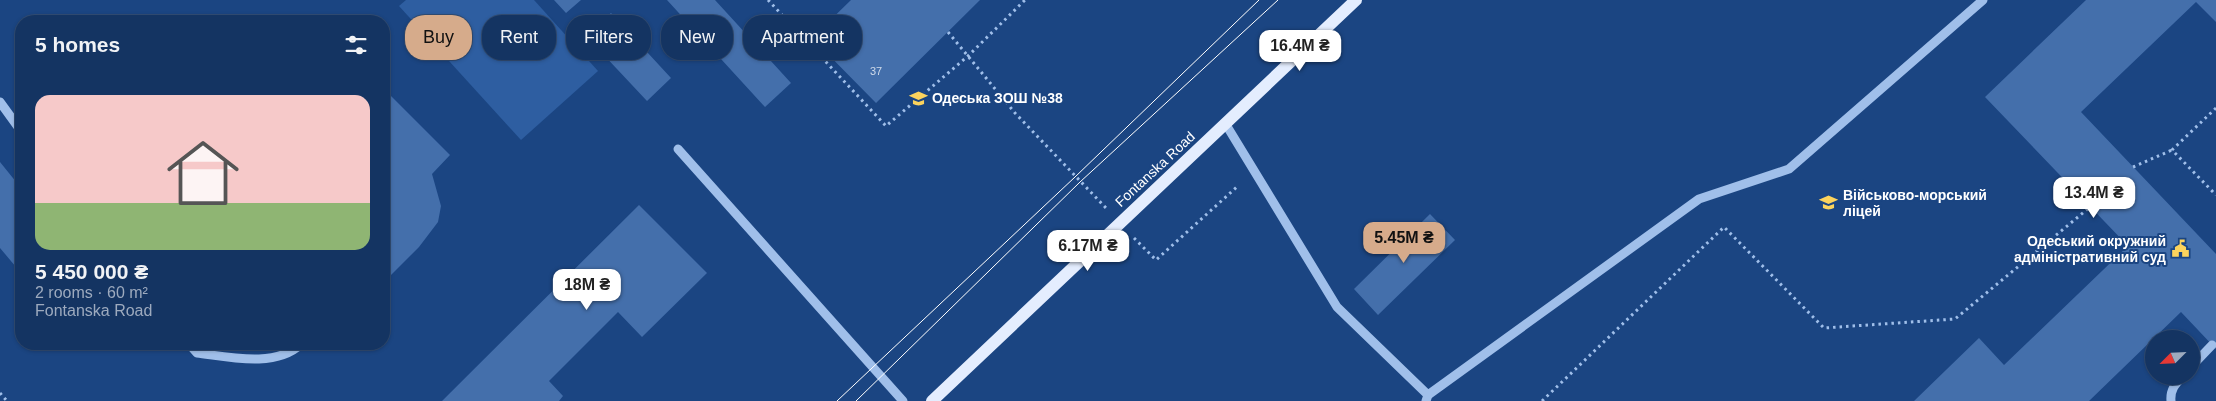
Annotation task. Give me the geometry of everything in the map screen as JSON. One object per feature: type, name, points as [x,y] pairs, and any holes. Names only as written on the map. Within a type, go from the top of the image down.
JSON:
[{"type":"main road","name":"Fontanska Road","points":[[932,401],[1356,0]]},
{"type":"lane","points":[[1225,123],[1337,306],[1427,398],[1699,199],[1789,169],[1983,0]]},
{"type":"lane","points":[[0,102],[15,122]]},
{"type":"lane","points":[[678,149],[903,401]]},
{"type":"lane","points":[[2200,358],[2212,345]]},
{"type":"lane","points":[[194,350],[197,353],[261,360],[295,350]]},
{"type":"lane","points":[[2171,401],[2170,393],[2176,385]]},
{"type":"path","points":[[768,0],[886,126],[968,56],[1025,0]]},
{"type":"path","points":[[948,32],[1015,114],[1156,260],[1254,171]]},
{"type":"path","points":[[2133,167],[2172,150],[2216,108]]},
{"type":"path","points":[[2172,150],[2216,195]]},
{"type":"path","points":[[1542,401],[1724,227],[1824,328],[1955,318],[2090,207]]},
{"type":"path","points":[[0,393],[7,401]]},
{"type":"shaded area","points":[[406,0],[534,0],[548,15],[482,15],[482,60],[556,60],[556,24],[566,36],[566,60],[588,60],[598,71],[521,140],[448,60],[472,60],[472,15],[407,15],[399,6]]},
{"type":"building","points":[[554,0],[581,0],[566,13]]},
{"type":"building","points":[[667,0],[715,0],[729,15],[681,15]]},
{"type":"building","points":[[851,0],[980,0],[876,103],[834,60],[862,60],[862,15],[836,15]]},
{"type":"building","points":[[2086,0],[2216,0],[2216,22],[2196,2],[2081,112],[2216,254],[2216,349],[2181,312],[2162,330],[2145,330],[2145,347],[2089,401],[1914,401],[1979,338],[2004,365],[2128,246],[1985,97]]},
{"type":"building","points":[[733,20],[743,31],[743,60],[770,60],[791,83],[765,107],[722,60],[733,60]]},
{"type":"building","points":[[651,56],[671,78],[647,101],[609,60],[651,60]]},
{"type":"building","points":[[390,95],[450,155],[432,174],[441,206],[438,222],[419,247],[391,275]]},
{"type":"building","points":[[0,162],[15,181],[15,266],[0,248]]},
{"type":"building","points":[[639,205],[707,273],[642,337],[618,312],[549,381],[563,396],[559,401],[442,401]]},
{"type":"building","points":[[1430,214],[1455,240],[1378,315],[1354,289]]},
{"type":"tram line","points":[[837,401],[1075,177],[1259,0]]},
{"type":"tram line","points":[[856,401],[1080,182],[1278,0]]},
{"type":"place","name":"Одеська ЗОШ №38","points":[[918,98]]},
{"type":"place","name":"Військово-морський ліцей","points":[[1829,203]]},
{"type":"place","name":"Одеський окружний адміністративний суд","points":[[2180,249]]}]
